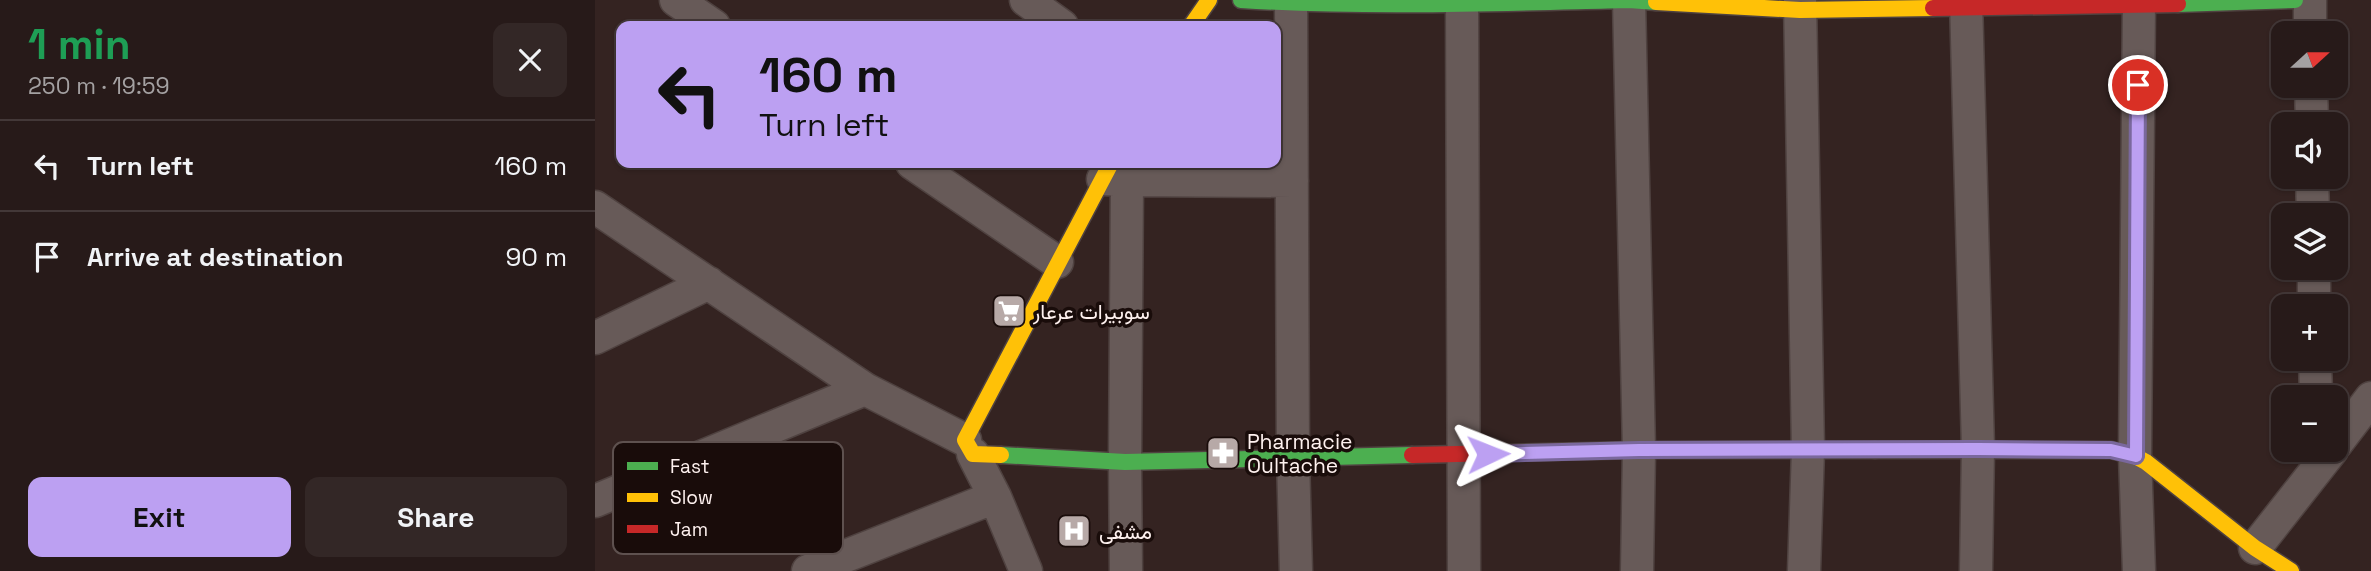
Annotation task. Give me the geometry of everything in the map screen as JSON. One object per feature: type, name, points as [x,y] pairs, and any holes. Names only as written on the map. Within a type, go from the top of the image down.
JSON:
[{"type":"street","points":[[676,0],[707,21]]},
{"type":"street","points":[[1026,0],[1055,21]]},
{"type":"street","points":[[1194,21],[1209,0]]},
{"type":"street","points":[[1241,0],[1629,0],[1800,5],[2295,0]]},
{"type":"street","points":[[1629,0],[1639,450],[1637,571]]},
{"type":"street","points":[[2310,0],[2310,21]]},
{"type":"street","points":[[1291,1],[1296,571]]},
{"type":"street","points":[[1462,2],[1464,571]]},
{"type":"street","points":[[2139,3],[2136,456],[2139,571]]},
{"type":"street","points":[[1966,4],[1978,449],[1976,571]]},
{"type":"street","points":[[1800,5],[1808,450],[1804,571]]},
{"type":"street","points":[[919,168],[1057,262]]},
{"type":"street","points":[[1114,174],[1292,181]]},
{"type":"street","points":[[969,447],[1057,262],[1114,174]]},
{"type":"street","points":[[1114,174],[1125,462],[1126,571]]},
{"type":"street","points":[[595,208],[865,389],[969,447],[1125,462],[1639,450],[2111,450],[2136,456],[2255,548],[2291,571]]},
{"type":"street","points":[[595,338],[709,283]]},
{"type":"street","points":[[737,442],[865,389]]},
{"type":"street","points":[[2348,428],[2371,398]]},
{"type":"street","points":[[969,447],[995,497],[1026,571]]},
{"type":"street","points":[[2255,548],[2318,462]]},
{"type":"street","points":[[595,501],[613,494]]},
{"type":"street","points":[[808,571],[995,497]]},
{"type":"traffic: fast","points":[[1241,0],[1386,4],[1629,0],[1656,2]]},
{"type":"traffic: fast","points":[[2178,4],[2295,0]]},
{"type":"traffic: fast","points":[[1001,455],[1125,462],[1412,455]]},
{"type":"traffic: slow","points":[[1194,21],[1209,0]]},
{"type":"traffic: slow","points":[[1656,2],[1800,10],[1933,8]]},
{"type":"traffic: slow","points":[[1001,455],[973,454],[965,440],[1108,168]]},
{"type":"traffic: slow","points":[[1875,450],[2111,450],[2135,456],[2255,548],[2291,571]]},
{"type":"traffic: jam","points":[[1933,8],[2178,4]]},
{"type":"traffic: jam","points":[[1412,455],[1639,450],[1875,450]]},
{"type":"place","name":"سوبيرات عرعار","points":[[1009,311]]},
{"type":"place","name":"Pharmacie Oultache","points":[[1223,453]]},
{"type":"place","name":"مشفى","points":[[1074,531]]},
{"type":"route","points":[[1488,454],[1639,450],[1978,449],[2111,450],[2136,456],[2138,85]]}]
